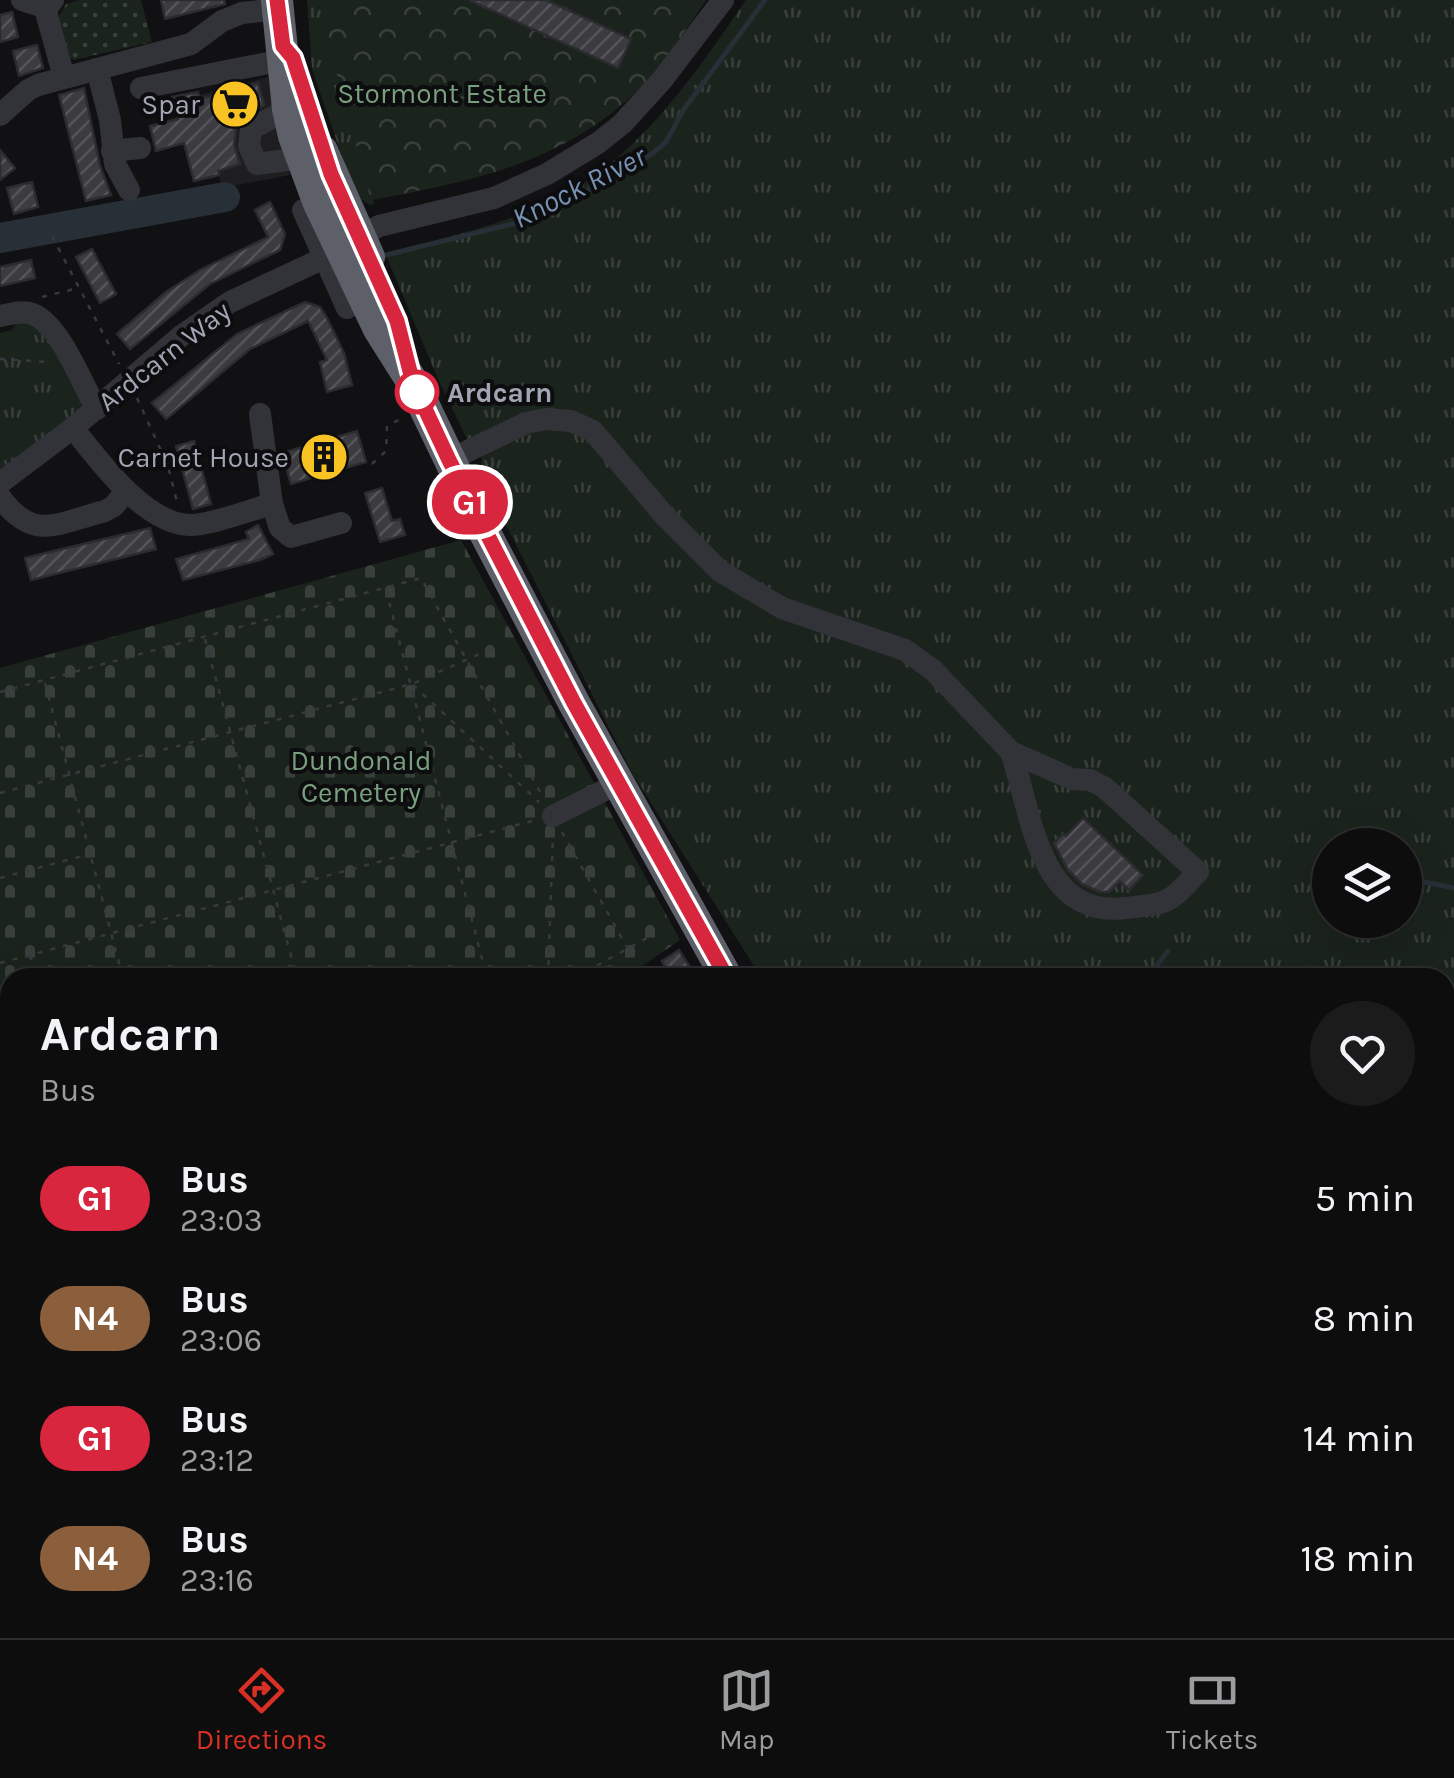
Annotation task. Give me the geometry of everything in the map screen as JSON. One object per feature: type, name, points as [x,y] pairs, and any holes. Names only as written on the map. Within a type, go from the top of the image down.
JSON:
[{"type":"highway","points":[[278,4],[288,108],[302,158],[379,330],[413,383],[617,784],[721,968]]},
{"type":"highway","points":[[283,53],[293,58],[331,174],[342,248]]},
{"type":"street","points":[[22,0],[50,4],[64,77]]},
{"type":"street","name":"Ardcarn Way","points":[[0,483],[97,409],[181,336],[230,302],[388,222],[494,198],[570,161],[610,133],[641,104],[681,59],[723,0]]},
{"type":"street","points":[[0,115],[28,90],[191,44],[222,21],[278,4]]},
{"type":"street","points":[[141,88],[283,53]]},
{"type":"street","points":[[97,69],[110,120],[112,151],[129,190]]},
{"type":"street","points":[[288,108],[250,130],[250,146],[257,164],[302,158]]},
{"type":"street","points":[[112,151],[140,148]]},
{"type":"street","points":[[303,210],[342,248],[347,308]]},
{"type":"street","points":[[0,316],[25,313],[44,322],[61,342],[97,409]]},
{"type":"street","points":[[260,414],[272,504],[280,528],[292,537],[342,523]]},
{"type":"street","points":[[449,460],[526,423],[546,419],[571,421],[593,431],[664,516],[720,571],[782,608],[905,650],[933,670],[1012,752],[1072,779],[1090,780],[1104,787],[1198,872],[1170,902],[1112,910],[1079,902],[1054,879],[1043,862],[1012,752]]},
{"type":"street","points":[[73,428],[125,492],[167,520],[191,525],[272,504]]},
{"type":"street","points":[[0,496],[24,524],[39,527],[105,511],[125,492]]},
{"type":"street","points":[[553,816],[617,784]]},
{"type":"path","points":[[52,236],[168,466],[182,523]]},
{"type":"path","points":[[372,464],[386,451],[387,426],[400,419]]},
{"type":"path","points":[[0,692],[421,578],[628,949]]},
{"type":"path","points":[[386,588],[484,968]]},
{"type":"path","points":[[204,638],[296,968]]},
{"type":"path","points":[[0,793],[412,684],[495,647]]},
{"type":"path","points":[[44,681],[120,968]]},
{"type":"path","points":[[412,684],[553,816],[548,968]]},
{"type":"path","points":[[0,963],[553,816]]},
{"type":"path","points":[[0,878],[90,854]]},
{"type":"path","points":[[593,968],[647,938]]},
{"type":"path","points":[[30,955],[33,968]]},
{"type":"shaded area","points":[[268,77],[290,175],[222,188],[199,95]]},
{"type":"green space","points":[[80,0],[141,0],[152,42],[73,60],[57,20],[66,4]]},
{"type":"green space","points":[[307,0],[323,0],[319,8],[374,204],[358,197],[312,69]]},
{"type":"green space","name":"Stormont Estate","points":[[323,0],[706,0],[642,86],[582,134],[550,151],[482,176],[371,200],[319,8]]},
{"type":"green space","points":[[746,0],[1454,0],[1454,968],[755,968],[632,773],[479,472],[482,459],[466,437],[438,379],[386,255],[539,207],[603,169],[657,119]]},
{"type":"green space","points":[[19,319],[47,330],[83,403],[79,414],[0,469],[0,333],[12,330]]},
{"type":"green space","name":"Dundonald Cemetery","points":[[461,540],[680,940],[639,968],[0,968],[0,668]]},
{"type":"building","points":[[161,0],[224,0],[225,4],[165,19]]},
{"type":"building","points":[[469,0],[546,0],[631,39],[618,68]]},
{"type":"building","points":[[12,12],[18,37],[0,42],[0,15]]},
{"type":"building","points":[[37,45],[43,68],[19,76],[13,51]]},
{"type":"building","points":[[258,83],[264,105],[243,116],[236,127],[234,145],[240,164],[218,171],[219,175],[194,181],[184,143],[156,151],[150,126],[178,119],[172,97],[198,92],[200,99]]},
{"type":"building","points":[[84,88],[100,166],[111,195],[86,201],[59,95]]},
{"type":"building","points":[[0,150],[15,168],[0,180]]},
{"type":"building","points":[[32,182],[38,207],[14,214],[7,188]]},
{"type":"building","points":[[270,202],[285,234],[280,250],[210,284],[130,349],[117,334],[166,292],[200,270],[268,237],[255,210]]},
{"type":"building","points":[[92,249],[116,294],[100,303],[76,257]]},
{"type":"building","points":[[31,260],[35,278],[0,286],[0,267]]},
{"type":"building","points":[[305,302],[320,307],[326,316],[344,353],[352,385],[327,392],[320,362],[327,360],[308,321],[250,349],[166,419],[152,403],[237,334]]},
{"type":"building","name":"Carnet House","points":[[357,431],[366,462],[291,484],[282,453]]},
{"type":"building","points":[[194,441],[211,504],[193,509],[176,446]]},
{"type":"building","points":[[382,488],[392,521],[400,519],[405,535],[380,542],[365,493]]},
{"type":"building","points":[[258,525],[273,554],[183,580],[176,559],[249,539],[246,532]]},
{"type":"building","points":[[150,528],[156,549],[31,580],[25,558]]},
{"type":"building","points":[[1083,818],[1143,875],[1129,890],[1120,881],[1109,892],[1100,892],[1082,884],[1068,870],[1054,843]]},
{"type":"building","points":[[679,950],[691,968],[665,968],[662,961]]},
{"type":"waterway","name":"Knock River","points":[[382,256],[524,221],[575,198],[653,153],[666,142],[684,109],[765,0]]},
{"type":"waterway","name":"Knock River","points":[[0,238],[225,197]]},
{"type":"waterway","points":[[1422,881],[1454,888]]},
{"type":"waterway","points":[[1155,968],[1168,951]]},
{"type":"bus line","name":"G1","points":[[277,0],[283,46],[293,58],[334,183],[397,321],[413,383],[484,531],[574,703],[721,968]]},
{"type":"place","name":"Spar","points":[[235,104]]},
{"type":"place","name":"Ardcarn","points":[[417,392]]},
{"type":"place","name":"Carnet House","points":[[324,457]]}]
